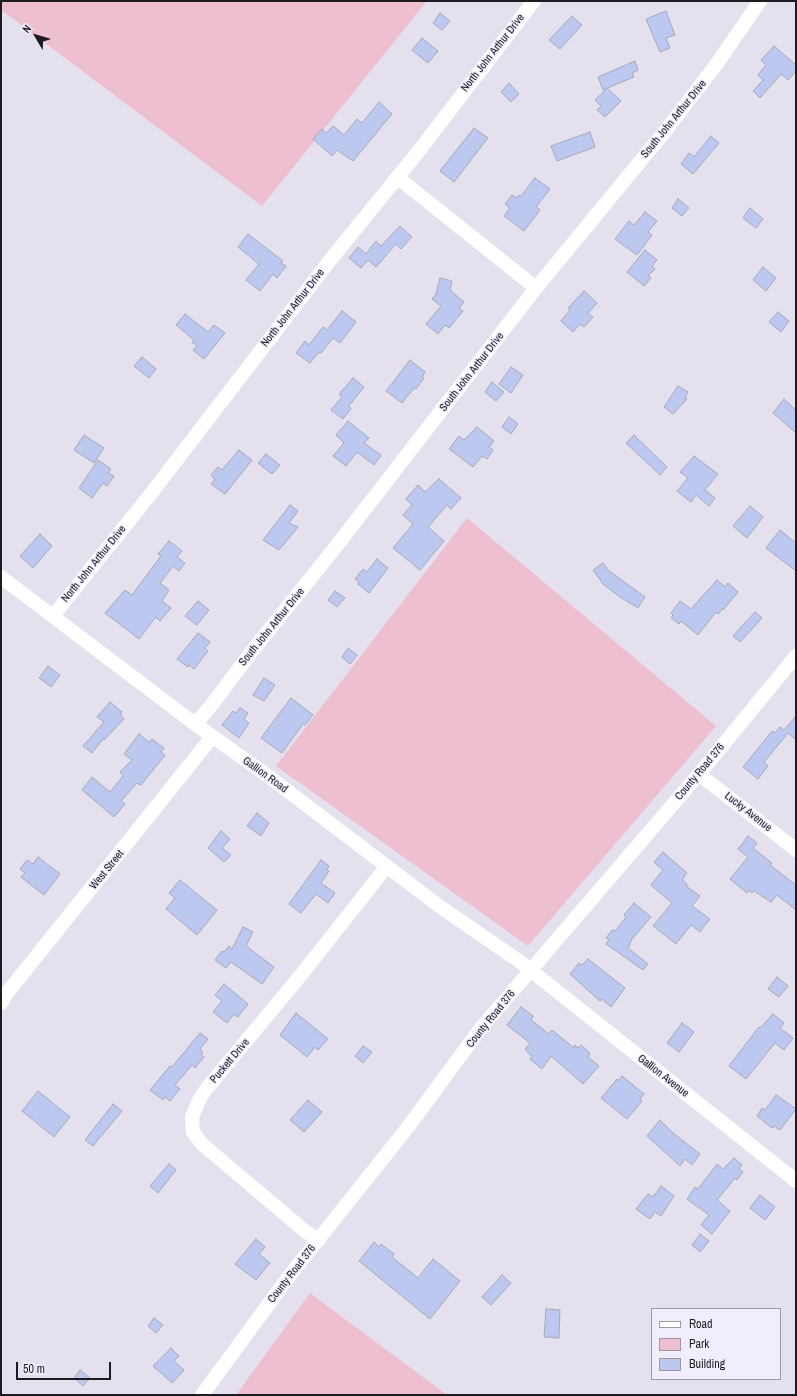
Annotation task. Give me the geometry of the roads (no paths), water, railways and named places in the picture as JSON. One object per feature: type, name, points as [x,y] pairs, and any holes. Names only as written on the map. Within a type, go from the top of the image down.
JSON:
[{"type":"street","name":"North John Arthur Drive","points":[[53,616],[153,491],[331,259],[534,1]]},
{"type":"street","name":"South John Arthur Drive","points":[[195,724],[338,544],[536,288],[666,130],[716,65],[760,1]]},
{"type":"street","points":[[397,177],[536,288]]},
{"type":"street","name":"Gallion Road","points":[[1,577],[212,737],[439,906],[493,942],[530,972]]},
{"type":"street","name":"County Road 376","points":[[202,1395],[319,1240],[408,1127],[481,1028],[700,774],[796,656]]},
{"type":"street","name":"West Street","points":[[1,1003],[7,993],[212,737]]},
{"type":"street","name":"Lucky Avenue","points":[[700,774],[796,850]]},
{"type":"street","name":"Puckett Drive","points":[[319,1240],[306,1232],[202,1144],[193,1132],[192,1117],[197,1102],[207,1088],[302,975],[387,866]]},
{"type":"street","name":"Gallion Avenue","points":[[530,972],[796,1180]]}]
